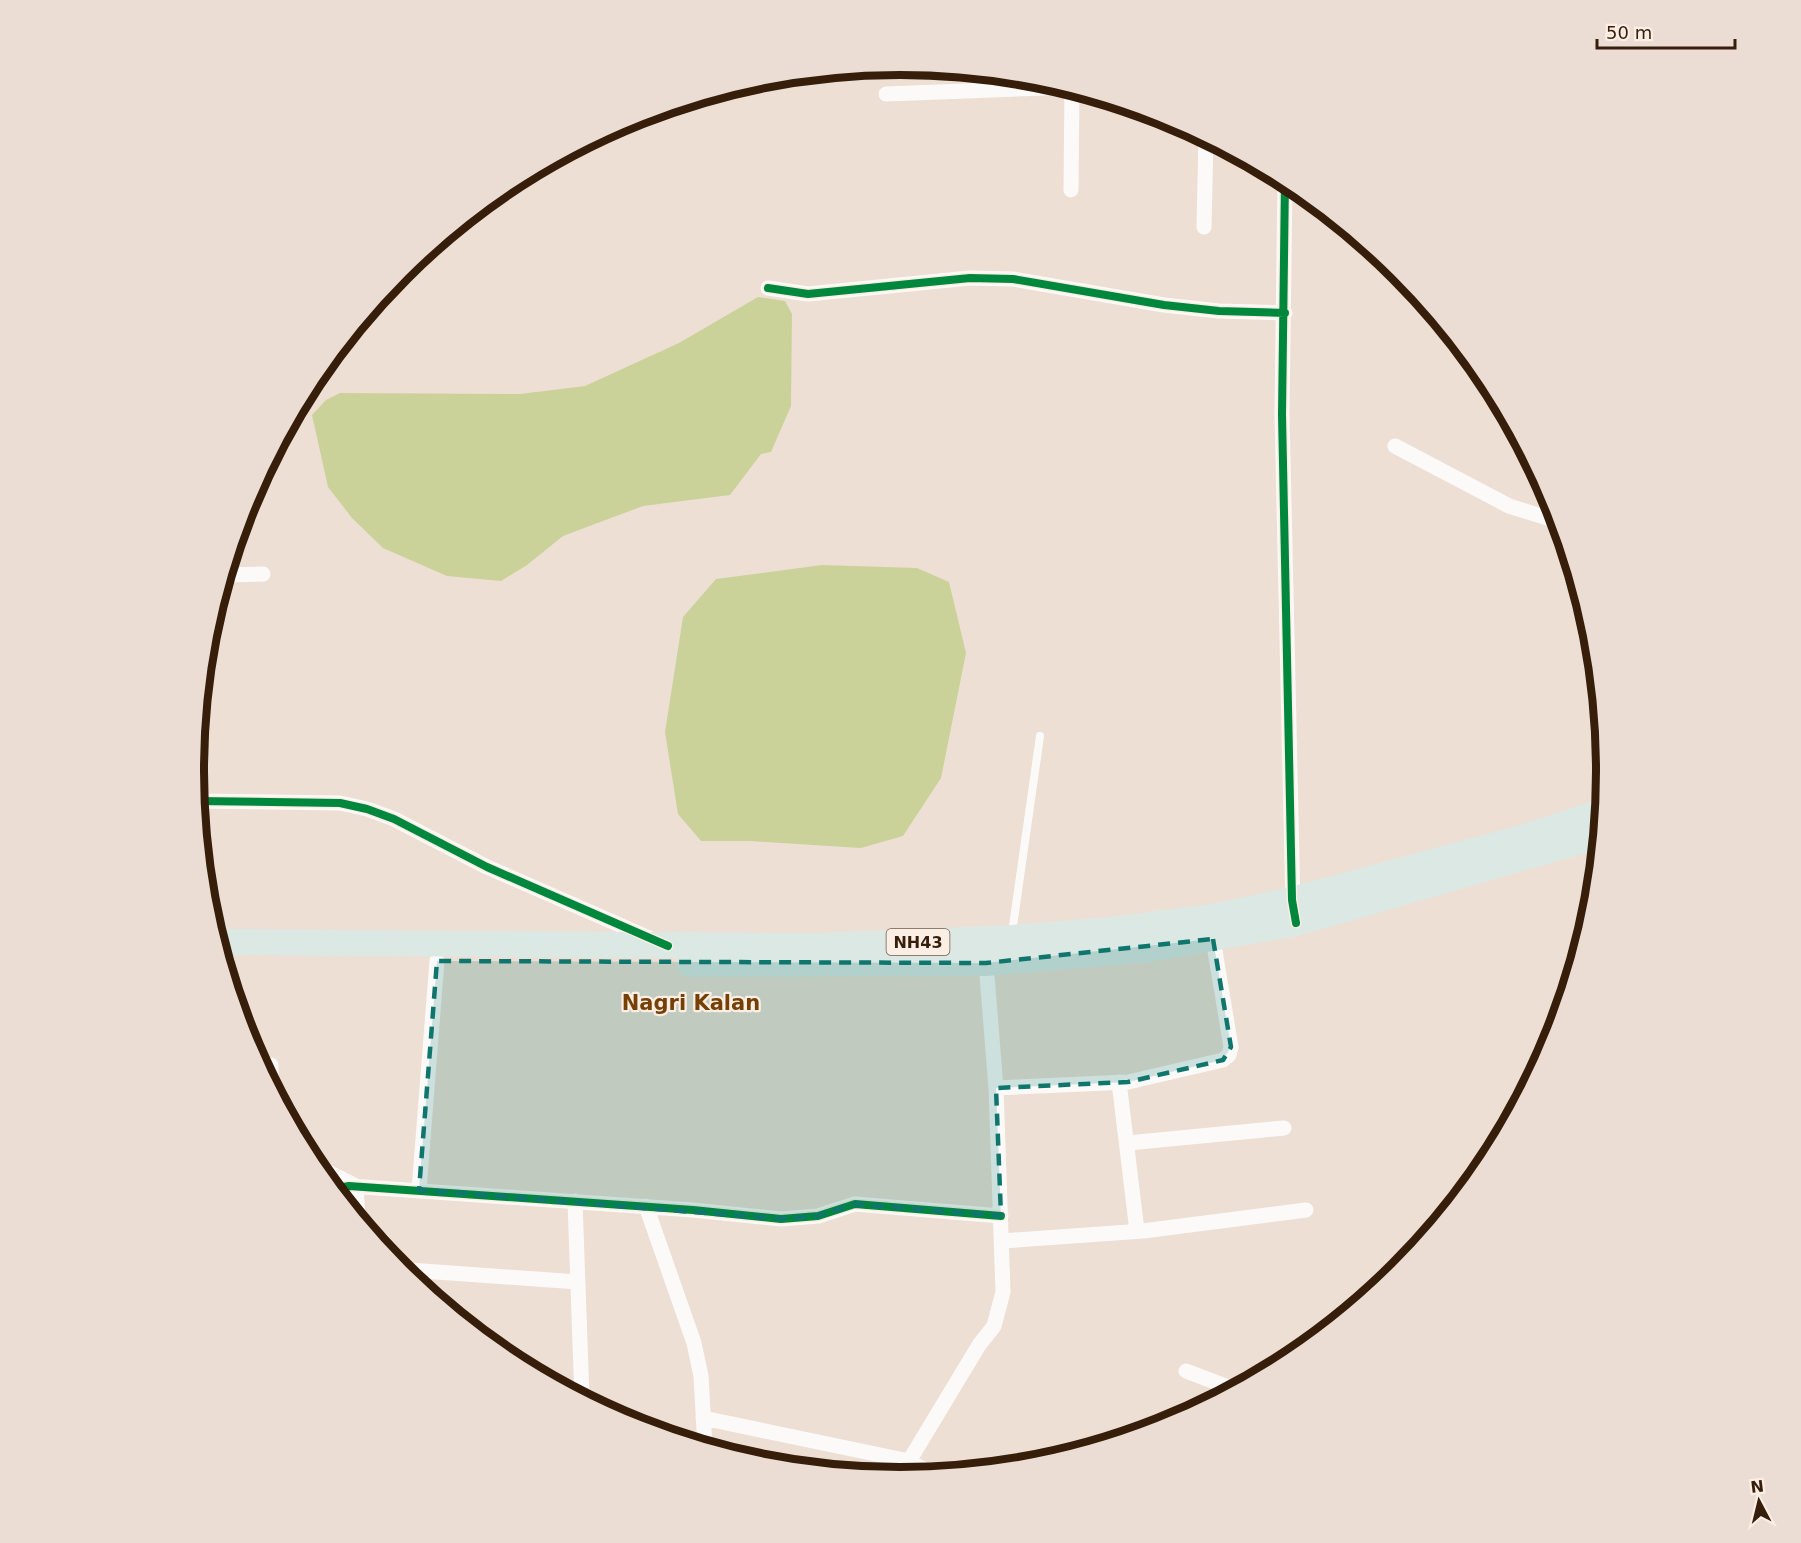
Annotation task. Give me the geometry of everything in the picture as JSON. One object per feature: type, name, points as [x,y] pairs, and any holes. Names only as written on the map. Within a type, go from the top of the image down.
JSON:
[{"type":"highway","name":"NH43","points":[[230,958],[813,965],[986,963],[1071,958],[1213,939],[1596,815]]},
{"type":"highway","name":"NH43","points":[[226,942],[813,946],[1011,938],[1146,926],[1213,916],[1294,912],[1594,837]]},
{"type":"street","points":[[886,94],[1040,89]]},
{"type":"street","points":[[1071,97],[1071,190]]},
{"type":"street","points":[[1204,227],[1206,146]]},
{"type":"street","points":[[1285,191],[1282,415],[1294,912]]},
{"type":"street","points":[[768,288],[808,294],[970,278],[1013,279],[1164,305],[1219,311],[1285,313]]},
{"type":"street","points":[[1395,446],[1509,506],[1549,519]]},
{"type":"street","points":[[233,575],[263,574]]},
{"type":"street","points":[[205,801],[340,803],[367,809],[394,819],[487,867],[668,946]]},
{"type":"street","points":[[996,1088],[1119,1082],[1196,1068],[1223,1060],[1229,1055],[1231,1047],[1213,939]]},
{"type":"street","points":[[419,1190],[437,962]]},
{"type":"street","points":[[909,1461],[979,1345],[994,1326],[1004,1292],[996,1088],[986,963]]},
{"type":"street","points":[[1119,1082],[1137,1231]]},
{"type":"street","points":[[1128,1143],[1284,1128]]},
{"type":"street","points":[[333,1174],[356,1186]]},
{"type":"street","points":[[356,1186],[357,1207]]},
{"type":"street","points":[[342,1188],[356,1186],[646,1206],[781,1219],[818,1216],[855,1204],[1001,1216]]},
{"type":"street","points":[[575,1201],[582,1391]]},
{"type":"street","points":[[646,1206],[694,1343],[701,1376],[704,1439]]},
{"type":"street","points":[[1002,1241],[1137,1231],[1306,1209]]},
{"type":"street","points":[[415,1270],[578,1282]]},
{"type":"street","points":[[1185,1371],[1227,1387]]},
{"type":"street","points":[[703,1418],[909,1461],[921,1468]]},
{"type":"lane","points":[[1011,938],[1040,736]]},
{"type":"highlighted area","points":[[1213,939],[1231,1047],[1223,1060],[1128,1082],[996,1088],[1001,1216],[855,1204],[818,1216],[781,1219],[419,1190],[437,961],[986,963]]},
{"type":"shaded area","points":[[758,297],[785,301],[792,314],[791,406],[771,452],[761,454],[730,495],[643,506],[563,536],[527,565],[501,581],[447,576],[383,548],[352,518],[328,487],[312,415],[326,400],[340,393],[520,394],[585,386],[679,343]]},
{"type":"shaded area","points":[[822,565],[917,568],[949,582],[966,653],[941,778],[903,836],[861,848],[750,841],[701,841],[678,814],[665,732],[683,617],[716,579]]},
{"type":"cycle path","points":[[1285,191],[1282,415],[1292,900],[1296,923]]},
{"type":"cycle path","points":[[768,288],[808,294],[970,278],[1013,279],[1164,305],[1219,311],[1285,313]]},
{"type":"cycle path","points":[[205,801],[340,803],[367,809],[394,819],[487,867],[668,946]]},
{"type":"cycle path","points":[[342,1187],[693,1210],[781,1219],[818,1216],[855,1204],[1001,1216]]},
{"type":"district","name":"Nagri Kalan","points":[[691,1003]]}]
